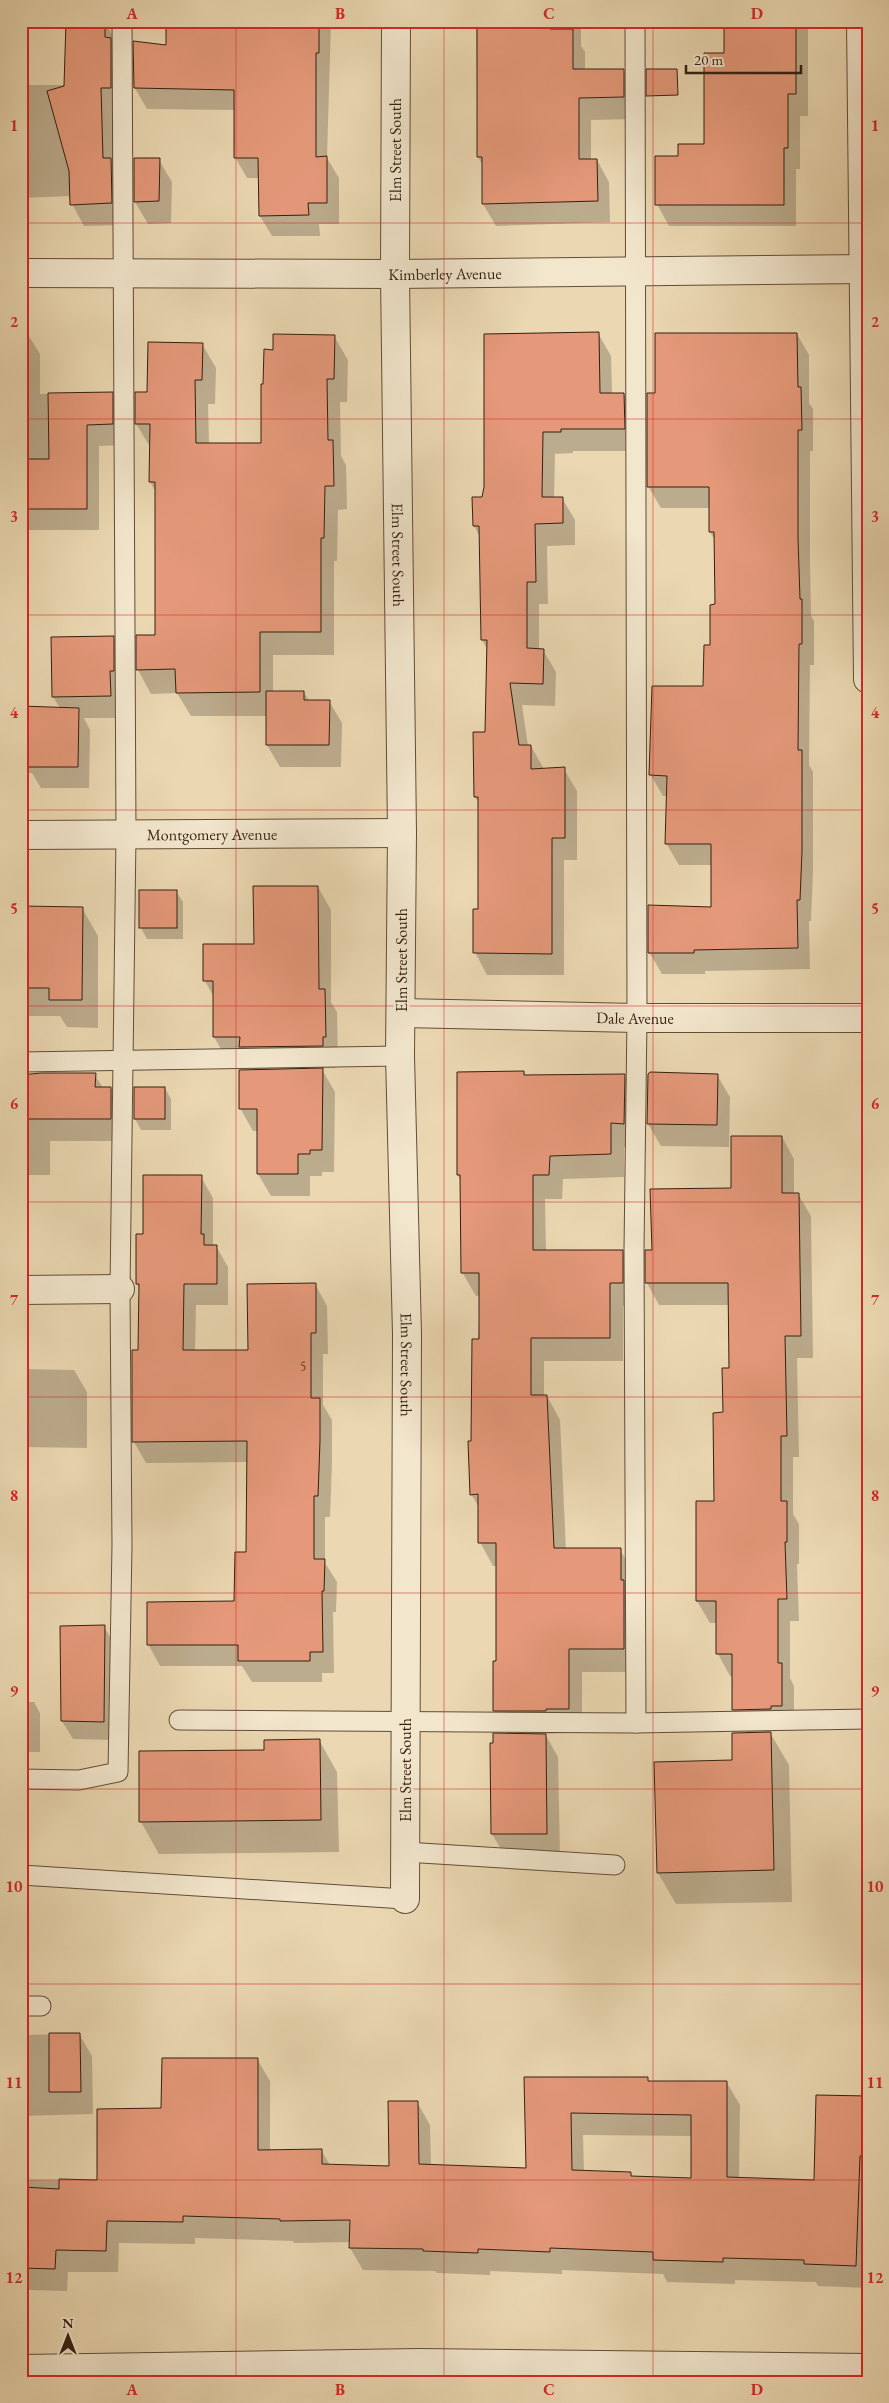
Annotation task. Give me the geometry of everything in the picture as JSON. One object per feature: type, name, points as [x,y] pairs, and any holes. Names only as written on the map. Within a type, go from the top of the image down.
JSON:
[{"type":"street","name":"Elm Street South","points":[[396,21],[395,274],[402,833],[400,1056],[407,1334],[405,1899]]},
{"type":"street","points":[[861,21],[868,679]]},
{"type":"street","name":"Kimberley Avenue","points":[[21,273],[395,274],[865,269]]},
{"type":"street","name":"Montgomery Avenue","points":[[21,835],[126,836],[402,833]]},
{"type":"street","name":"Dale Avenue","points":[[401,1013],[637,1018],[868,1018]]},
{"type":"street","points":[[21,1290],[120,1289]]},
{"type":"street","points":[[21,2369],[418,2372],[868,2368]]},
{"type":"lane","points":[[21,1779],[79,1780],[118,1772],[122,1545],[120,1289],[126,836],[125,274],[122,21]]},
{"type":"lane","points":[[635,21],[637,1018],[634,1250],[636,1723]]},
{"type":"lane","points":[[21,1062],[400,1056]]},
{"type":"lane","points":[[179,1720],[406,1723],[636,1723],[868,1719]]},
{"type":"lane","points":[[405,1852],[615,1865]]},
{"type":"lane","points":[[21,1874],[405,1899]]},
{"type":"lane","points":[[21,2006],[41,2006]]},
{"type":"building","points":[[66,21],[105,21],[105,37],[111,38],[111,88],[101,88],[103,158],[111,158],[112,203],[70,205],[69,171],[47,91],[64,86]]},
{"type":"building","points":[[166,21],[319,21],[319,53],[316,53],[316,157],[327,156],[327,203],[308,203],[309,215],[259,216],[258,158],[234,158],[234,90],[134,88],[133,41],[166,45]]},
{"type":"building","points":[[477,21],[550,21],[550,29],[573,29],[573,69],[624,69],[624,97],[579,98],[579,159],[597,159],[598,201],[482,204],[482,157],[477,157]]},
{"type":"building","points":[[724,21],[796,21],[796,94],[788,94],[788,148],[784,148],[784,205],[655,205],[655,156],[678,156],[678,144],[704,144],[704,53],[724,53]]},
{"type":"building","points":[[646,69],[677,69],[678,95],[646,96]]},
{"type":"building","points":[[134,158],[160,158],[159,201],[134,202]]},
{"type":"building","points":[[599,332],[600,393],[624,393],[625,429],[561,429],[561,432],[543,432],[542,497],[563,497],[563,523],[535,524],[536,582],[527,582],[527,648],[544,649],[543,684],[510,683],[519,745],[531,745],[531,769],[565,767],[565,838],[552,838],[552,954],[473,953],[473,909],[478,909],[478,797],[474,797],[473,732],[485,732],[487,640],[481,640],[479,526],[473,526],[472,497],[482,497],[484,487],[484,334]]},
{"type":"building","points":[[655,333],[797,333],[798,387],[801,387],[802,430],[798,430],[798,538],[800,599],[802,599],[802,644],[799,644],[798,750],[802,750],[802,851],[800,900],[797,900],[798,948],[694,950],[694,953],[648,953],[648,905],[711,907],[711,844],[665,844],[667,776],[649,775],[652,686],[703,686],[704,645],[710,645],[710,605],[715,604],[714,532],[709,532],[709,487],[647,487],[647,393],[655,393]]},
{"type":"building","points":[[273,334],[335,335],[334,379],[327,379],[328,440],[333,440],[334,486],[325,486],[324,538],[321,538],[321,632],[260,632],[260,692],[176,693],[175,669],[136,670],[136,635],[155,635],[155,482],[149,482],[150,424],[135,424],[135,392],[147,392],[148,342],[203,343],[202,380],[195,380],[196,443],[261,443],[261,384],[263,384],[264,349],[273,350]]},
{"type":"building","points":[[113,392],[113,424],[87,425],[87,509],[21,509],[21,459],[49,459],[48,393]]},
{"type":"building","points":[[114,636],[114,671],[110,671],[111,696],[52,697],[51,637]]},
{"type":"building","points":[[266,691],[304,691],[304,700],[330,700],[329,745],[266,745]]},
{"type":"building","points":[[21,706],[79,708],[78,767],[27,767],[28,753],[21,753]]},
{"type":"building","points":[[253,886],[318,886],[319,989],[325,989],[326,1037],[323,1037],[323,1046],[239,1047],[240,1037],[213,1037],[213,981],[203,981],[203,944],[254,944]]},
{"type":"building","points":[[139,890],[177,890],[177,928],[139,928]]},
{"type":"building","points":[[21,906],[83,907],[82,1000],[49,1000],[49,988],[21,988]]},
{"type":"building","points":[[323,1068],[322,1150],[310,1150],[310,1154],[298,1154],[298,1174],[257,1174],[257,1109],[239,1109],[239,1070]]},
{"type":"building","points":[[524,1071],[524,1075],[625,1074],[624,1124],[611,1123],[611,1154],[550,1156],[549,1175],[533,1175],[533,1250],[623,1250],[623,1283],[610,1283],[610,1338],[531,1338],[531,1395],[547,1395],[554,1548],[621,1548],[621,1580],[624,1580],[624,1649],[569,1649],[569,1709],[493,1711],[493,1661],[496,1661],[496,1543],[478,1543],[478,1494],[470,1495],[468,1441],[471,1441],[472,1339],[479,1339],[479,1273],[461,1273],[460,1175],[457,1175],[457,1072]]},
{"type":"building","points":[[650,1072],[718,1074],[717,1125],[647,1124],[648,1074]]},
{"type":"building","points":[[96,1073],[95,1087],[111,1087],[111,1119],[21,1119],[21,1075]]},
{"type":"building","points":[[134,1087],[165,1087],[165,1119],[134,1119]]},
{"type":"building","points":[[731,1136],[782,1136],[782,1193],[799,1193],[801,1336],[785,1336],[787,1436],[781,1436],[781,1501],[787,1501],[787,1542],[785,1542],[787,1599],[778,1599],[778,1663],[782,1663],[782,1706],[771,1706],[771,1709],[732,1710],[732,1654],[716,1654],[716,1601],[696,1601],[696,1501],[714,1501],[713,1413],[723,1412],[722,1368],[729,1368],[728,1283],[645,1283],[645,1250],[652,1250],[650,1189],[731,1188]]},
{"type":"building","points":[[143,1175],[202,1175],[201,1234],[204,1234],[204,1245],[217,1245],[217,1284],[184,1284],[183,1350],[248,1350],[247,1284],[316,1283],[316,1333],[311,1333],[311,1398],[320,1398],[320,1441],[318,1496],[314,1496],[314,1559],[325,1559],[324,1591],[322,1591],[323,1652],[310,1652],[310,1661],[238,1661],[238,1645],[147,1645],[147,1602],[234,1601],[235,1552],[246,1552],[247,1441],[132,1442],[132,1350],[138,1350],[139,1284],[136,1284],[136,1234],[143,1234]]},
{"type":"building","points":[[105,1625],[104,1722],[61,1721],[60,1626]]},
{"type":"building","points":[[771,1732],[774,1870],[657,1873],[654,1762],[732,1760],[732,1733]]},
{"type":"building","points":[[493,1733],[546,1734],[547,1834],[491,1834],[490,1743],[493,1743]]},
{"type":"building","points":[[320,1739],[321,1820],[139,1822],[139,1751],[264,1750],[264,1740]]},
{"type":"building","points":[[49,2033],[80,2033],[81,2092],[49,2092]]},
{"type":"building","points":[[162,2058],[258,2058],[258,2150],[322,2149],[322,2164],[389,2166],[388,2101],[418,2101],[419,2164],[526,2168],[524,2077],[648,2077],[648,2081],[727,2081],[727,2177],[814,2180],[816,2095],[868,2096],[868,2156],[860,2156],[856,2266],[804,2264],[804,2260],[723,2258],[723,2262],[653,2260],[653,2252],[550,2248],[550,2252],[478,2249],[478,2253],[423,2251],[423,2249],[349,2248],[350,2220],[280,2221],[280,2219],[183,2216],[183,2222],[107,2221],[106,2251],[56,2250],[55,2269],[21,2268],[21,2187],[59,2189],[59,2179],[97,2180],[97,2109],[161,2108]],"holes":[[[571,2113],[691,2115],[691,2178],[631,2176],[631,2172],[572,2170]]]}]
